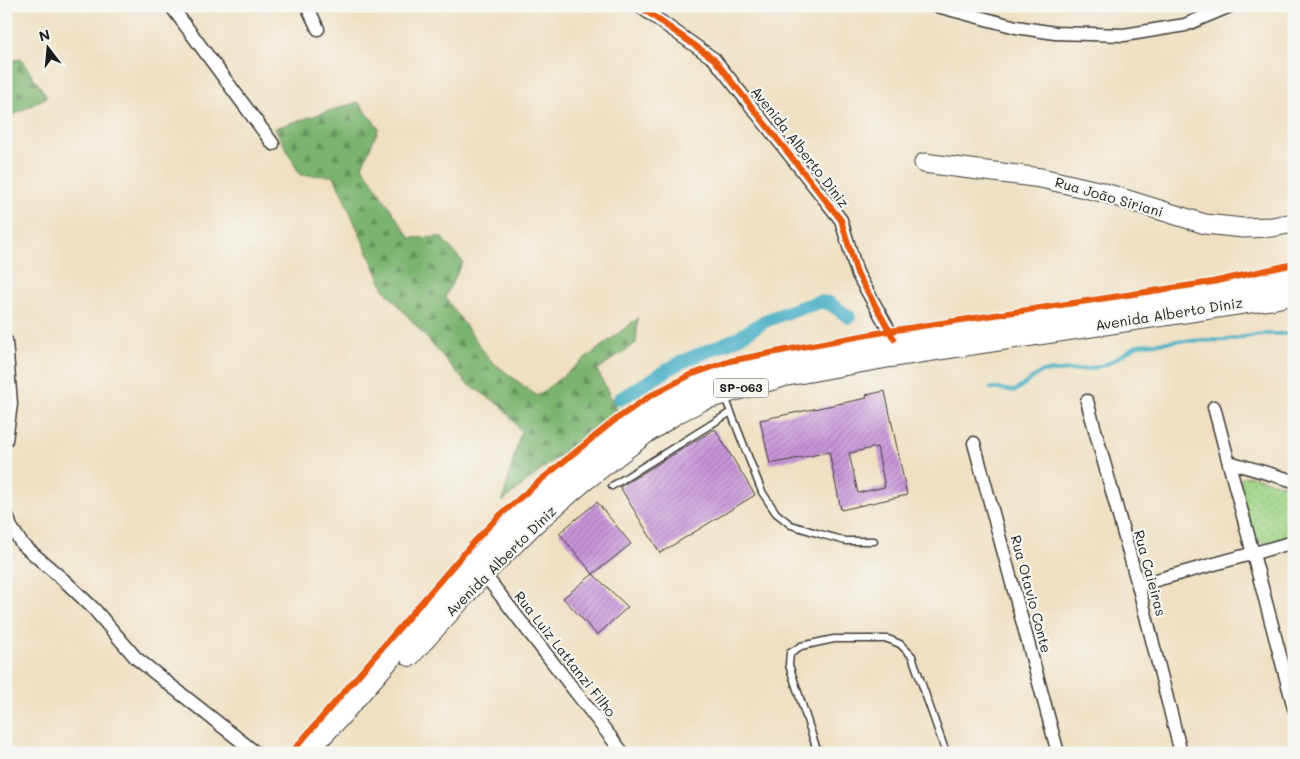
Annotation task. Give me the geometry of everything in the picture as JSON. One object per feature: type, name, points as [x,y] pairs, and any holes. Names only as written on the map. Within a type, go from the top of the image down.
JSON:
[{"type":"main road","name":"Avenida Alberto Diniz","points":[[306,753],[453,586],[502,534],[552,486],[605,442],[642,415],[701,384],[737,372],[791,359],[894,339],[1255,285],[1294,277]]},
{"type":"main road","name":"Avenida Alberto Diniz","points":[[323,753],[484,574],[533,525],[584,481],[645,434],[703,400],[785,376],[890,357],[1272,299],[1294,294]]},
{"type":"street","points":[[171,6],[273,144]]},
{"type":"street","points":[[307,6],[318,29]]},
{"type":"street","name":"Avenida Alberto Diniz","points":[[638,6],[714,59],[841,220],[857,273],[894,339]]},
{"type":"street","points":[[937,6],[1016,27],[1055,33],[1124,35],[1185,25],[1230,6]]},
{"type":"street","name":"Rua João Siriani","points":[[924,163],[1041,178],[1102,192],[1205,224],[1243,228],[1272,227],[1294,223]]},
{"type":"street","points":[[6,342],[10,404],[6,440]]},
{"type":"street","name":"Rua Caieiras","points":[[1087,402],[1138,585],[1181,753]]},
{"type":"street","points":[[1214,407],[1254,553],[1289,668],[1294,708]]},
{"type":"street","name":"Rua Otavio Conte","points":[[974,443],[1058,753]]},
{"type":"street","points":[[1229,462],[1294,481]]},
{"type":"street","points":[[6,513],[11,527],[22,544],[94,609],[136,658],[256,753]]},
{"type":"street","points":[[1138,585],[1294,542]]},
{"type":"street","name":"Rua Luiz Lattanzi Filho","points":[[484,574],[623,753]]},
{"type":"lane","points":[[724,393],[762,492],[776,513],[791,525],[820,534],[846,541],[874,541]]},
{"type":"lane","points":[[612,486],[731,412]]},
{"type":"lane","points":[[818,753],[789,665],[790,653],[802,646],[834,639],[864,638],[888,639],[900,644],[912,656],[946,753]]},
{"type":"green space","points":[[21,59],[47,97],[6,119],[6,62]]},
{"type":"green space","points":[[358,102],[379,128],[362,166],[410,238],[441,237],[463,262],[445,297],[490,360],[537,396],[638,318],[636,343],[597,370],[617,409],[502,502],[521,431],[502,406],[466,383],[384,289],[334,176],[300,175],[275,128]]},
{"type":"green space","points":[[1251,476],[1294,488],[1294,536],[1268,543],[1258,540],[1254,536],[1237,482],[1244,477]]},
{"type":"building","points":[[885,391],[907,495],[841,510],[829,452],[770,464],[760,420],[867,398],[866,395]],"holes":[[[877,447],[885,487],[858,493],[849,453]]]},
{"type":"building","points":[[715,429],[755,495],[660,553],[620,487]]},
{"type":"building","points":[[597,502],[631,544],[593,574],[559,533]]},
{"type":"building","points":[[593,574],[628,607],[597,635],[563,598]]},
{"type":"waterway","points":[[620,399],[679,363],[736,339],[765,321],[791,311],[819,302],[829,303],[849,317]]},
{"type":"waterway","points":[[991,388],[1015,391],[1041,372],[1089,369],[1107,364],[1138,345],[1177,341],[1228,340],[1261,334],[1294,334]]},
{"type":"cycle path","points":[[639,6],[714,59],[841,220],[857,273],[894,339]]},
{"type":"cycle path","points":[[291,753],[472,544],[499,516],[615,420],[650,396],[690,375],[730,361],[801,347],[889,331],[1212,282],[1294,264]]}]
